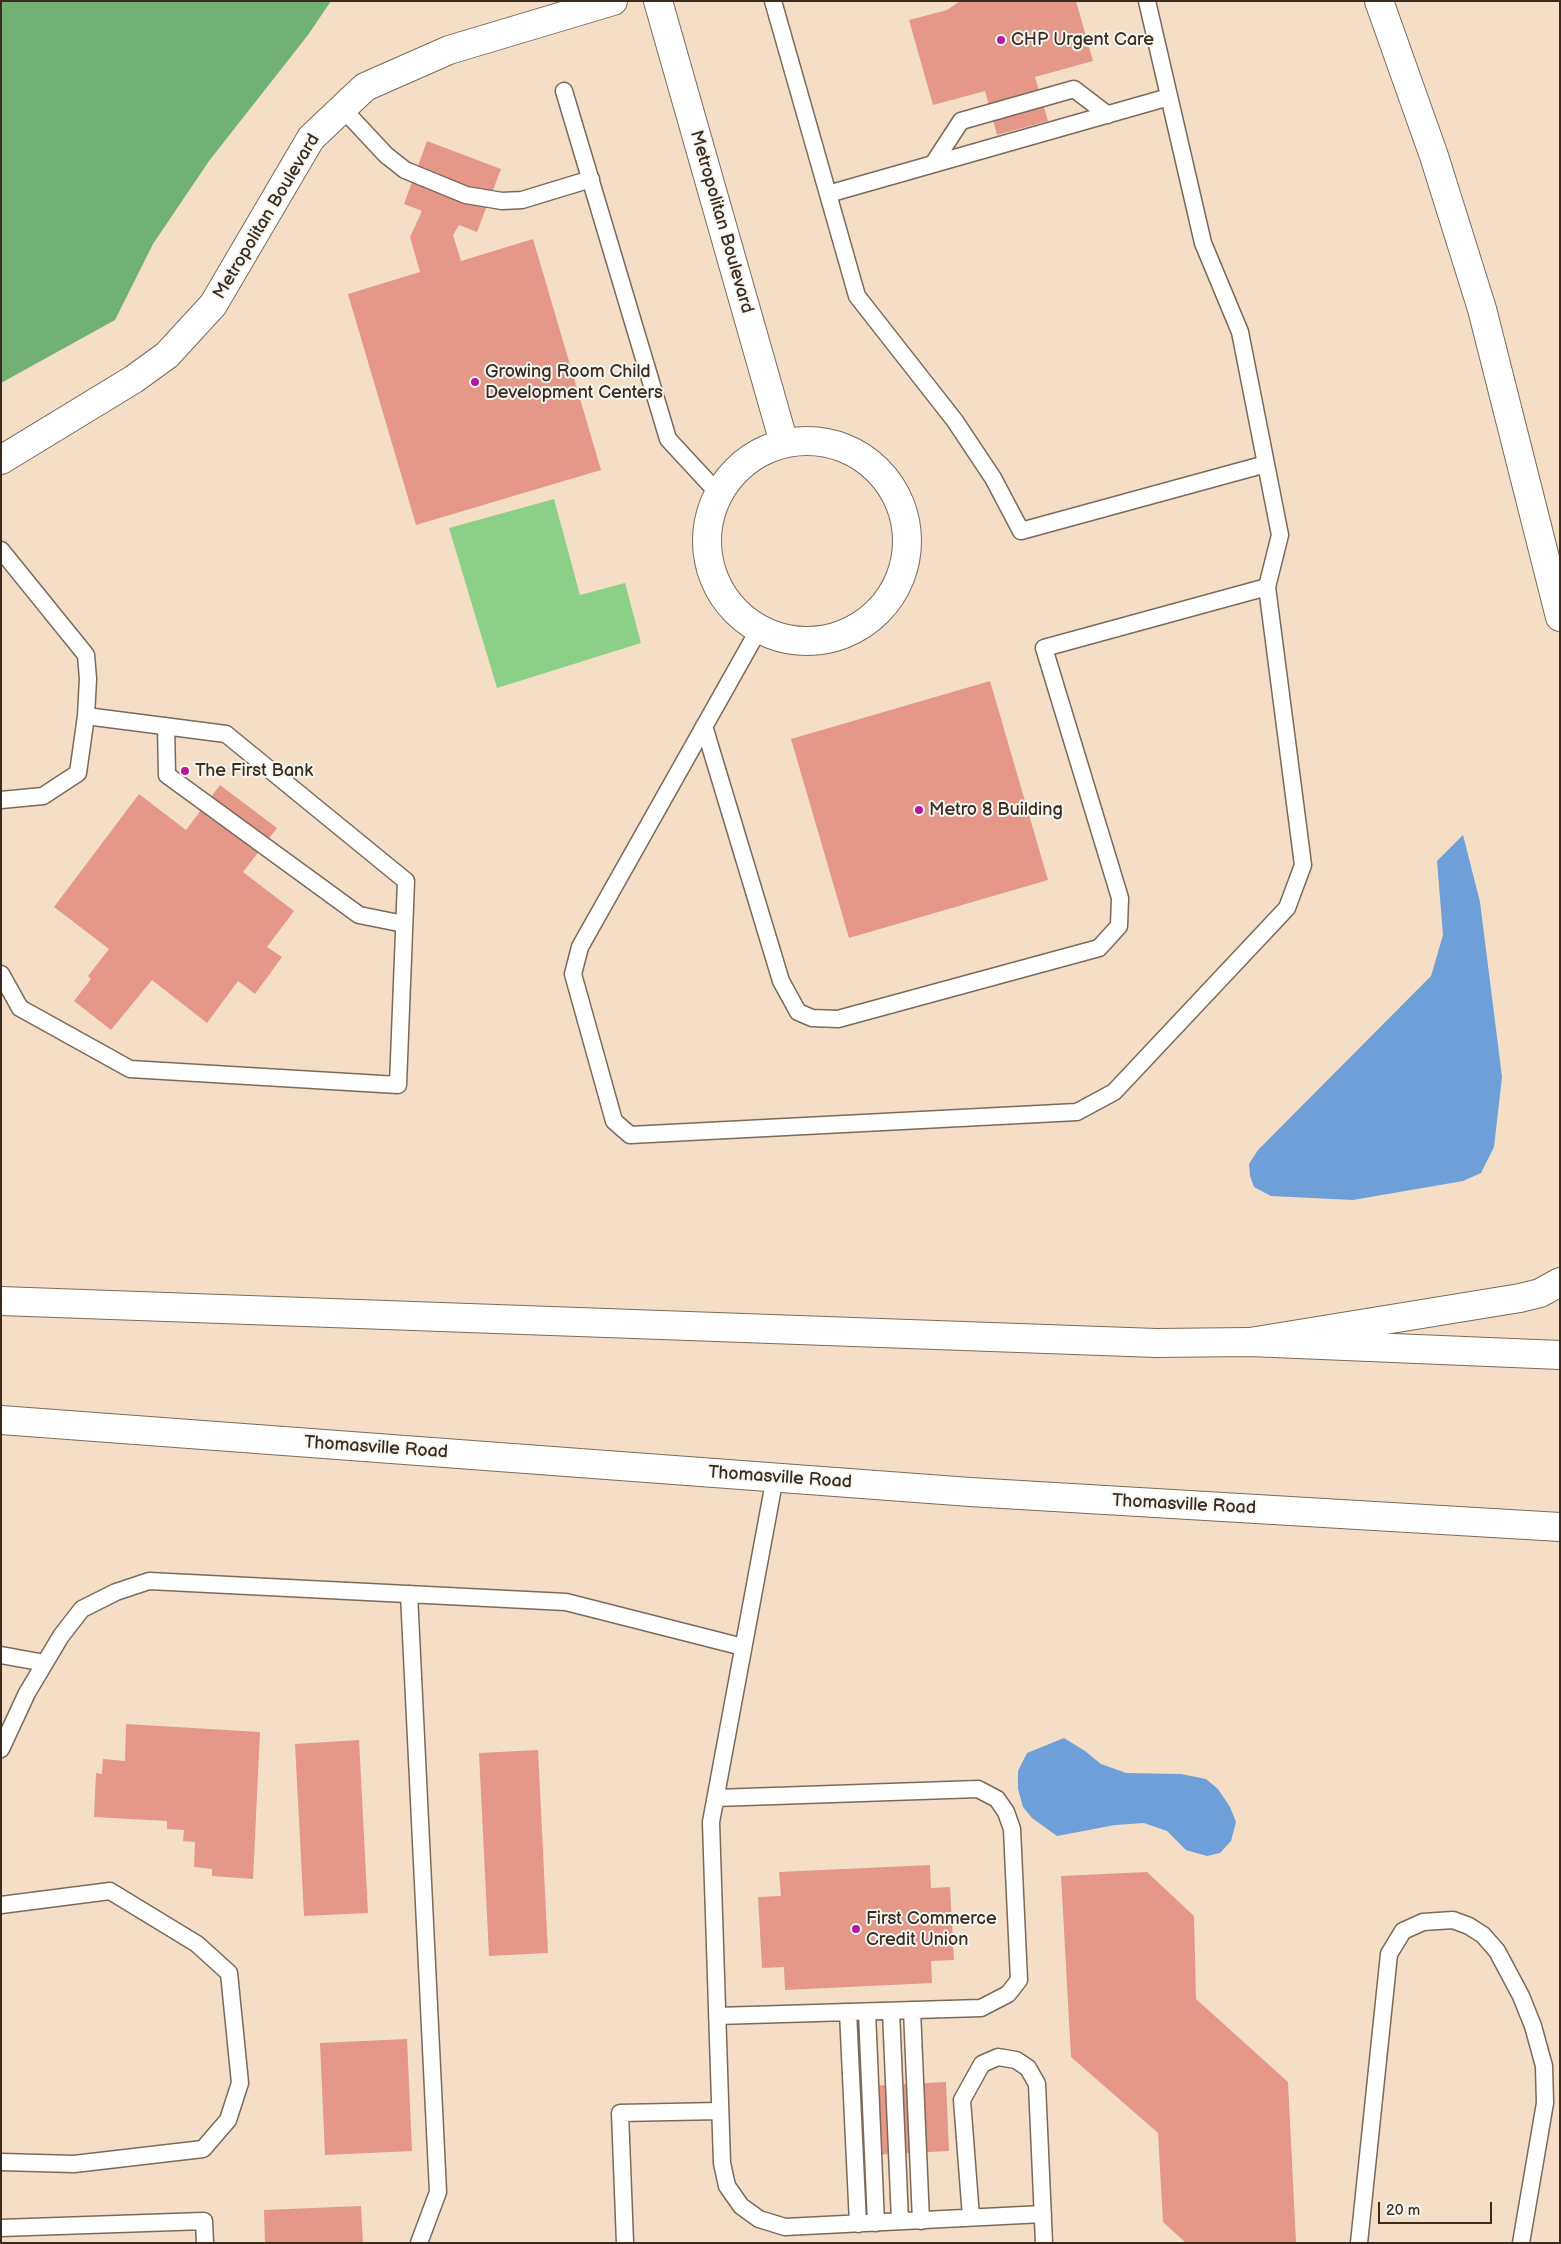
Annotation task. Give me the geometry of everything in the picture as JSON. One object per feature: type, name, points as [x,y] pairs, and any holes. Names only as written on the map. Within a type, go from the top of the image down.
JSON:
[{"type":"main road","name":"Metropolitan Boulevard","points":[[1,460],[134,379],[167,355],[213,305],[311,138],[365,87],[449,50],[613,1]]},
{"type":"main road","name":"Metropolitan Boulevard","points":[[658,1],[784,443]]},
{"type":"main road","points":[[1379,1],[1434,156],[1482,309],[1560,617]]},
{"type":"main road","points":[[803,440],[830,443],[860,455],[876,468],[894,491],[904,512],[908,537],[907,557],[900,579],[887,602],[873,617],[858,628],[836,638],[798,641],[774,636],[741,617],[725,598],[717,584],[707,551],[707,530],[710,513],[718,493],[743,463],[762,450],[784,443],[803,440]]},
{"type":"main road","points":[[1250,1342],[1520,1298],[1540,1293],[1560,1282]]},
{"type":"main road","points":[[1,1301],[1156,1343],[1250,1342],[1560,1355]]},
{"type":"main road","name":"Thomasville Road","points":[[1,1420],[986,1493],[1560,1527]]},
{"type":"lane","points":[[773,1],[857,296],[955,421],[993,478],[1021,531],[1266,464]]},
{"type":"lane","points":[[759,629],[580,946],[573,974],[614,1121],[630,1135],[1077,1112],[1114,1092],[1287,908],[1303,865],[1267,588],[1280,535],[1240,332],[1203,243],[1147,1]]},
{"type":"lane","points":[[933,164],[961,121],[1074,89],[1108,114]]},
{"type":"lane","points":[[564,91],[668,439],[718,493]]},
{"type":"lane","points":[[828,194],[1169,97]]},
{"type":"lane","points":[[343,109],[386,155],[405,170],[466,195],[502,201],[522,200],[591,180]]},
{"type":"lane","points":[[1,550],[86,655],[86,716],[78,773],[43,796],[1,800]]},
{"type":"lane","points":[[704,726],[781,981],[798,1012],[812,1018],[838,1019],[1099,948],[1119,926],[1120,898],[1044,648],[1267,588]]},
{"type":"lane","points":[[2,978],[20,1008],[130,1069],[398,1085],[406,881],[226,734],[86,716]]},
{"type":"lane","points":[[166,726],[167,775],[359,915],[404,924]]},
{"type":"lane","points":[[775,1477],[711,1822],[722,2163],[727,2186],[741,2206],[759,2219],[785,2228],[1042,2214]]},
{"type":"lane","points":[[1,1749],[27,1693],[60,1636],[82,1609],[116,1592],[149,1581],[566,1602],[743,1646]]},
{"type":"lane","points":[[409,1594],[438,2192],[420,2243]]},
{"type":"lane","points":[[1,1655],[45,1663]]},
{"type":"lane","points":[[716,1798],[978,1788],[997,1799],[1006,1812],[1012,1829],[1019,1980],[1008,1994],[981,2008],[717,2016]]},
{"type":"lane","points":[[1,1905],[110,1891],[197,1944],[229,1973],[240,2083],[228,2120],[203,2149],[74,2164],[1,2162]]},
{"type":"lane","points":[[1359,2243],[1389,1954],[1403,1931],[1423,1922],[1453,1920],[1469,1926],[1483,1935],[1497,1951],[1521,1996],[1533,2026],[1544,2066],[1545,2102],[1521,2243]]},
{"type":"lane","points":[[891,2010],[900,2221]]},
{"type":"lane","points":[[912,2010],[920,2220]]},
{"type":"lane","points":[[848,2012],[858,2224]]},
{"type":"lane","points":[[867,2012],[876,2223]]},
{"type":"lane","points":[[971,2217],[962,2100],[982,2064],[998,2057],[1016,2060],[1028,2068],[1037,2084],[1044,2243]]},
{"type":"lane","points":[[625,2243],[620,2113],[720,2111]]},
{"type":"lane","points":[[1,2228],[204,2221],[205,2243]]},
{"type":"green space","points":[[1,1],[331,1],[308,35],[209,161],[153,244],[115,320],[1,383]]},
{"type":"green space","points":[[554,499],[580,595],[625,583],[641,643],[497,688],[449,528]]},
{"type":"water","points":[[1463,835],[1480,902],[1502,1077],[1494,1147],[1481,1173],[1463,1181],[1353,1200],[1271,1196],[1254,1187],[1250,1176],[1249,1164],[1258,1150],[1431,976],[1443,935],[1437,861]]},
{"type":"water","points":[[1064,1738],[1101,1764],[1126,1773],[1181,1774],[1206,1779],[1218,1789],[1230,1807],[1236,1822],[1231,1841],[1220,1853],[1207,1856],[1186,1850],[1167,1831],[1144,1823],[1115,1825],[1057,1836],[1032,1818],[1023,1807],[1018,1789],[1018,1771],[1027,1753]]},
{"type":"building","name":"CHP Urgent Care","points":[[960,1],[1076,1],[1093,61],[1035,77],[1048,121],[997,135],[985,91],[933,105],[909,20],[947,10]]},
{"type":"building","name":"Growing Room Child Development Centers","points":[[427,141],[501,169],[477,232],[459,225],[453,235],[461,261],[533,239],[601,470],[416,525],[348,294],[420,272],[410,237],[422,211],[404,204]]},
{"type":"building","name":"Metro 8 Building","points":[[990,681],[1048,880],[849,938],[791,739]]},
{"type":"building","points":[[220,785],[277,828],[243,872],[294,911],[267,947],[282,957],[255,994],[238,981],[207,1023],[152,980],[111,1030],[74,1001],[91,979],[88,976],[109,949],[54,907],[139,794],[186,830]]},
{"type":"building","points":[[126,1724],[260,1732],[253,1879],[212,1876],[212,1869],[194,1867],[195,1842],[183,1841],[184,1830],[167,1829],[167,1821],[94,1817],[96,1773],[102,1774],[103,1759],[125,1761]]},
{"type":"building","points":[[359,1740],[368,1913],[304,1916],[295,1744]]},
{"type":"building","points":[[538,1750],[548,1953],[489,1956],[479,1753]]},
{"type":"building","name":"First Commerce Credit Union","points":[[930,1865],[931,1888],[950,1887],[954,1960],[931,1961],[932,1983],[785,1990],[784,1967],[762,1968],[758,1897],[781,1896],[779,1872]]},
{"type":"building","points":[[1147,1872],[1194,1916],[1196,1999],[1288,2082],[1296,2243],[1186,2243],[1163,2222],[1158,2133],[1071,2057],[1061,1876]]},
{"type":"building","points":[[407,2039],[412,2151],[325,2155],[320,2043]]},
{"type":"building","points":[[946,2082],[949,2151],[871,2155],[868,2086]]},
{"type":"building","points":[[361,2206],[363,2243],[265,2243],[264,2210]]},
{"type":"place","name":"CHP Urgent Care","points":[[1001,40]]},
{"type":"place","name":"Growing Room Child Development Centers","points":[[475,382]]},
{"type":"place","name":"The First Bank","points":[[185,771]]},
{"type":"place","name":"Metro 8 Building","points":[[919,810]]},
{"type":"place","name":"First Commerce Credit Union","points":[[856,1929]]}]
